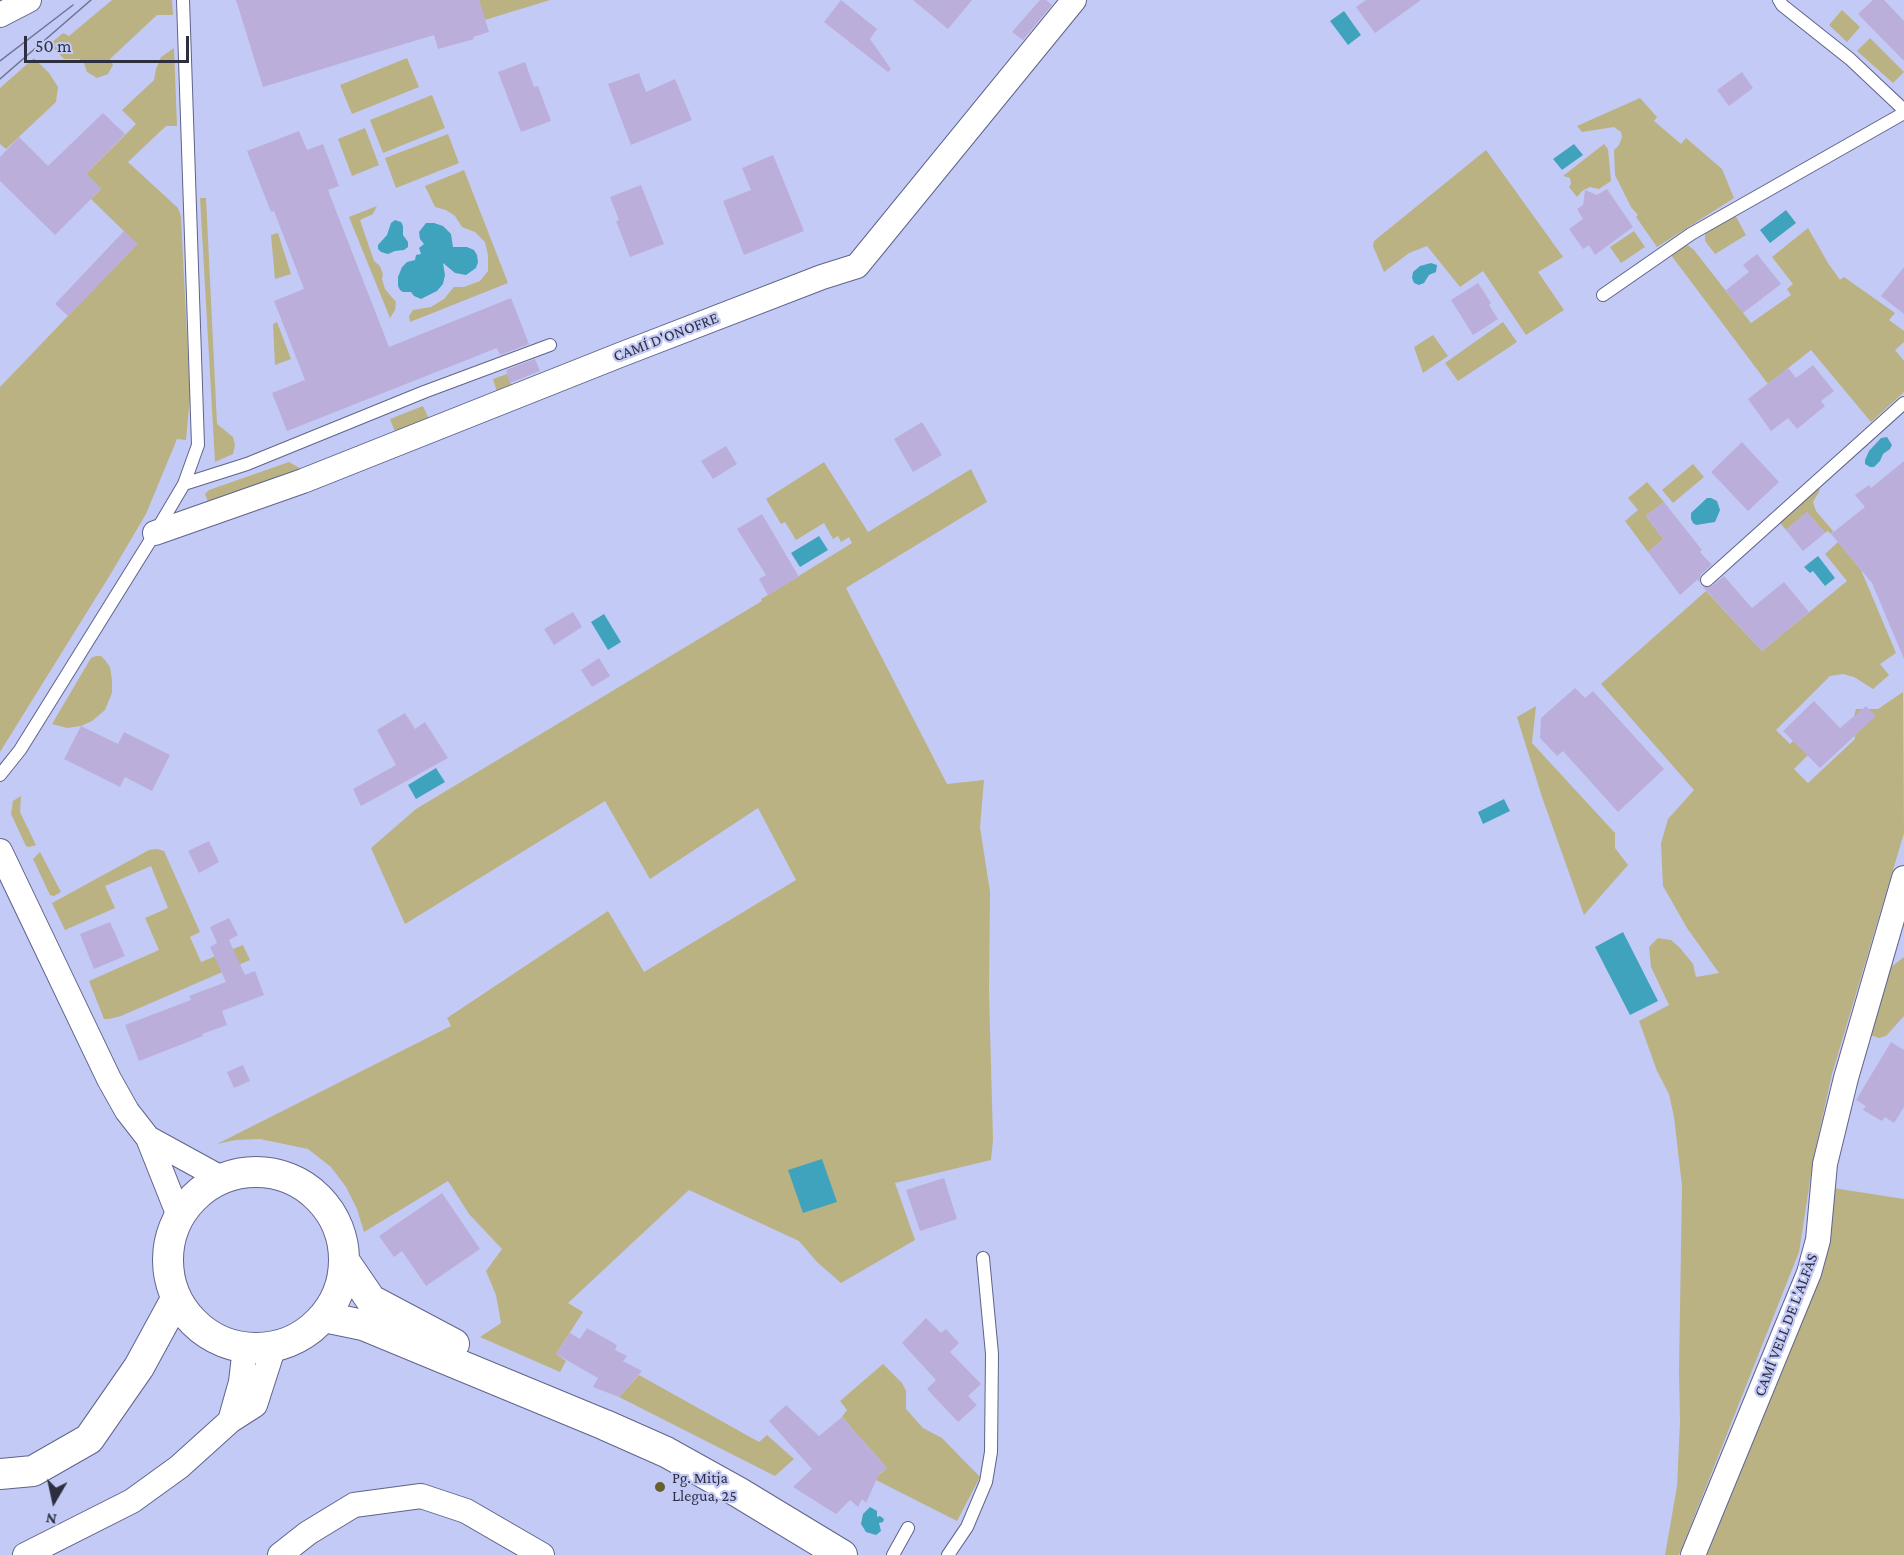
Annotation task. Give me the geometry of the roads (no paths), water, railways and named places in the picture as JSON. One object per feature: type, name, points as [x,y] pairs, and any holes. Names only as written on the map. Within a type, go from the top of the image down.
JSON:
[{"type":"street","points":[[0,15],[28,0]]},
{"type":"street","name":"CAMÍ D'ONOFRE","points":[[155,533],[303,481],[631,351],[822,277],[857,266],[1074,0]]},
{"type":"street","points":[[0,850],[109,1079],[127,1111],[148,1138],[179,1216]]},
{"type":"street","name":"CAMÍ VELL DE L'ALFÀS","points":[[1693,1555],[1809,1273],[1818,1240],[1825,1164],[1846,1078],[1904,878]]},
{"type":"street","points":[[148,1138],[221,1178]]},
{"type":"street","points":[[249,1172],[279,1174],[305,1186],[327,1207],[336,1224],[340,1233],[345,1262],[340,1290],[324,1317],[301,1335],[259,1347],[217,1339],[185,1311],[168,1272],[169,1243],[179,1216],[197,1194],[221,1178],[249,1172]]},
{"type":"street","points":[[345,1262],[371,1300],[605,1425]]},
{"type":"street","points":[[0,1474],[33,1471],[89,1439],[139,1367],[185,1311]]},
{"type":"street","points":[[324,1317],[363,1325],[666,1452],[738,1492],[842,1555]]},
{"type":"street","points":[[25,1555],[132,1501],[179,1467],[230,1420],[241,1382],[259,1347]]},
{"type":"street","points":[[280,1555],[354,1504],[421,1496],[466,1511],[542,1555]]},
{"type":"lane","points":[[0,775],[20,750],[155,533],[184,484],[198,445],[183,0]]},
{"type":"lane","points":[[1603,295],[1691,234],[1904,112],[1850,59],[1782,5],[1779,0]]},
{"type":"lane","points":[[184,484],[247,464],[424,392],[550,345]]},
{"type":"lane","points":[[1707,580],[1904,403]]},
{"type":"lane","points":[[948,1555],[966,1527],[986,1482],[991,1452],[993,1354],[983,1258]]},
{"type":"lane","points":[[892,1555],[908,1528]]},
{"type":"water","points":[[1344,11],[1361,35],[1348,45],[1330,21]]},
{"type":"water","points":[[1574,144],[1583,155],[1562,170],[1553,159]]},
{"type":"water","points":[[1786,210],[1796,223],[1770,243],[1760,230]]},
{"type":"water","points":[[395,220],[401,222],[403,226],[403,235],[408,242],[408,247],[388,254],[381,252],[378,245],[387,235],[391,223]]},
{"type":"water","points":[[426,223],[443,226],[451,234],[453,247],[467,247],[474,250],[478,262],[476,268],[466,275],[455,273],[443,263],[445,275],[443,284],[437,291],[421,299],[411,292],[400,290],[398,277],[407,262],[415,260],[416,255],[421,254],[419,248],[424,244],[419,232]]},
{"type":"water","points":[[1431,263],[1437,265],[1436,272],[1429,275],[1424,283],[1419,285],[1414,283],[1413,272],[1420,266]]},
{"type":"water","points":[[1887,437],[1892,445],[1890,449],[1883,454],[1874,467],[1865,464],[1869,451],[1881,438]]},
{"type":"water","points":[[1707,498],[1717,501],[1720,510],[1718,515],[1715,522],[1696,525],[1691,519],[1691,513]]},
{"type":"water","points":[[819,536],[828,550],[800,567],[791,553]]},
{"type":"water","points":[[1818,556],[1835,578],[1825,586],[1813,571],[1810,573],[1804,567]]},
{"type":"water","points":[[604,614],[621,642],[608,650],[591,622]]},
{"type":"water","points":[[436,768],[445,782],[416,799],[408,785]]},
{"type":"water","points":[[1504,799],[1510,811],[1483,824],[1478,812]]},
{"type":"water","points":[[1623,932],[1658,1001],[1630,1015],[1595,947]]},
{"type":"water","points":[[822,1159],[837,1202],[803,1213],[788,1170]]},
{"type":"water","points":[[870,1507],[877,1511],[877,1517],[884,1519],[879,1523],[881,1531],[876,1535],[866,1532],[861,1524],[863,1514]]},
{"type":"tram line","points":[[0,79],[91,0]]},
{"type":"tram line","points":[[0,61],[73,5]]},
{"type":"place","name":"Pg. Mitja Llegua, 25","points":[[660,1487]]}]
